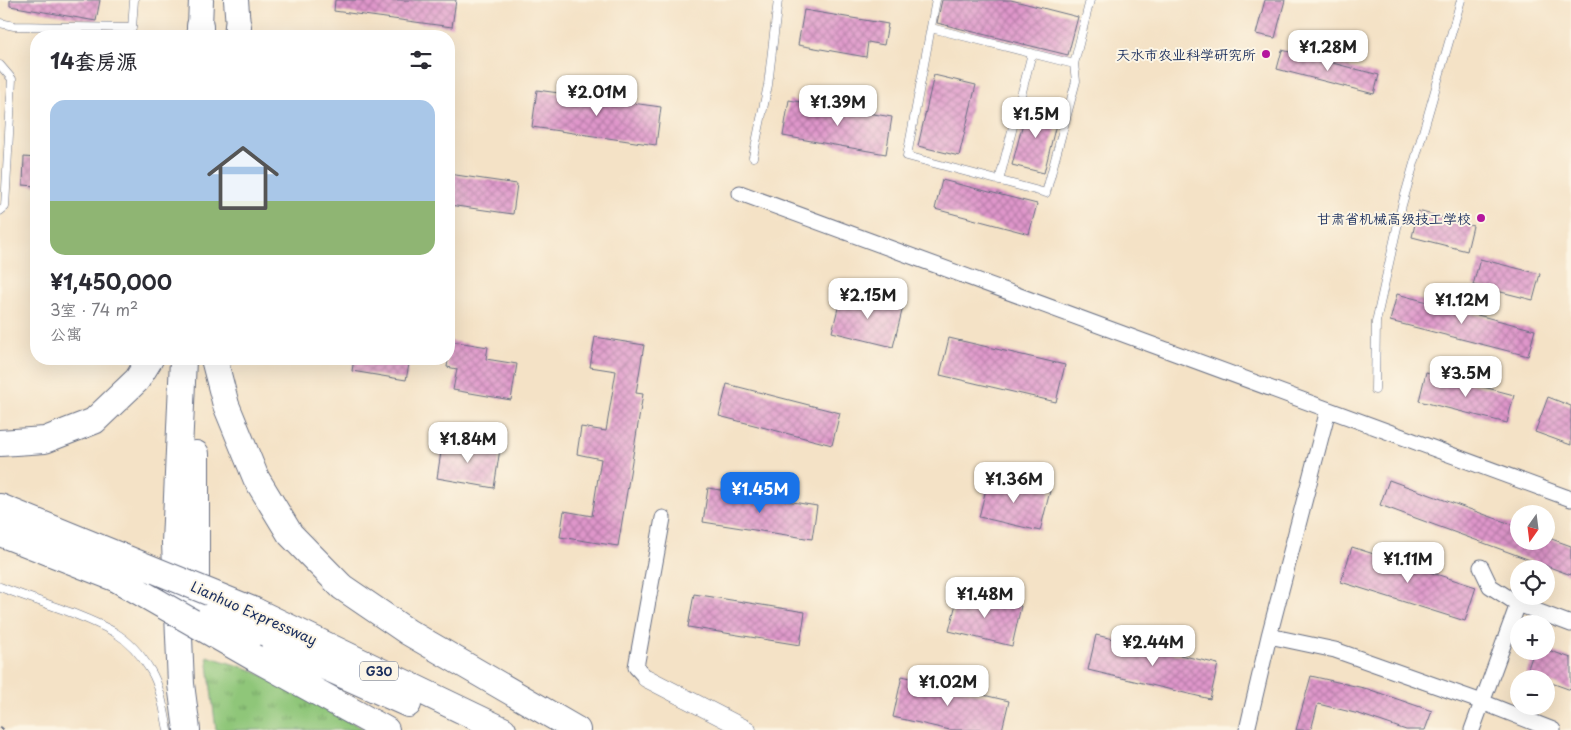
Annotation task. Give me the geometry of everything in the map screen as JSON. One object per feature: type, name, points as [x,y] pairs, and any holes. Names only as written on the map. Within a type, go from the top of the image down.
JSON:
[{"type":"highway","points":[[200,30],[201,0]]},
{"type":"highway","points":[[236,0],[238,30]]},
{"type":"highway","points":[[0,443],[45,440],[94,421],[137,380],[146,365]]},
{"type":"highway","points":[[183,365],[175,543],[181,684],[187,730]]},
{"type":"highway","points":[[201,365],[196,438],[196,678],[203,730]]},
{"type":"highway","points":[[216,365],[226,405],[256,478],[290,534],[342,587],[408,632],[577,730]]},
{"type":"highway","name":"Lianhuo Expressway","points":[[0,507],[118,568],[254,634],[466,730]]},
{"type":"highway","name":"Lianhuo Expressway","points":[[0,533],[118,568]]},
{"type":"highway","points":[[118,568],[254,634],[386,730]]},
{"type":"highway","name":"Lianhuo Expressway","points":[[254,634],[502,730]]},
{"type":"street","points":[[740,193],[1571,499]]},
{"type":"street","points":[[1247,730],[1269,636],[1328,410]]},
{"type":"street","points":[[663,518],[636,667],[646,678],[747,730]]},
{"type":"street","points":[[1481,567],[1490,586],[1510,599]]},
{"type":"street","points":[[1472,730],[1518,605]]},
{"type":"street","points":[[1521,605],[1571,624]]},
{"type":"street","points":[[1269,636],[1335,650],[1482,702],[1553,730]]},
{"type":"lane","points":[[0,23],[14,26],[132,28],[134,0]]},
{"type":"lane","points":[[753,157],[768,85],[778,0]]},
{"type":"lane","points":[[936,0],[907,156],[1046,193],[1076,81],[1074,64],[1090,0]]},
{"type":"lane","points":[[1375,390],[1376,322],[1402,205],[1461,0]]},
{"type":"lane","points":[[930,28],[1074,64]]},
{"type":"lane","points":[[999,181],[1032,53]]},
{"type":"lane","points":[[0,65],[12,79],[4,166],[5,207],[0,211]]},
{"type":"lane","points":[[0,587],[116,633],[136,650],[152,672],[161,698],[168,730]]},
{"type":"path","points":[[0,727],[4,730]]},
{"type":"green space","points":[[207,656],[252,670],[366,730],[216,730]]},
{"type":"building","points":[[10,0],[100,0],[96,21],[10,6]]},
{"type":"building","points":[[335,0],[456,0],[452,27],[334,11]]},
{"type":"building","points":[[942,0],[1011,0],[1078,17],[1068,55],[937,23]]},
{"type":"building","points":[[1265,0],[1285,0],[1275,38],[1256,34]]},
{"type":"building","points":[[804,10],[888,24],[884,45],[868,42],[866,57],[798,45]]},
{"type":"building","points":[[1282,50],[1379,75],[1374,94],[1277,69]]},
{"type":"building","points":[[934,75],[976,85],[959,156],[918,146]]},
{"type":"building","points":[[537,90],[661,107],[656,145],[532,127]]},
{"type":"building","points":[[789,100],[892,117],[886,154],[783,136]]},
{"type":"building","points":[[1028,104],[1059,112],[1044,173],[1012,165]]},
{"type":"building","points":[[24,157],[30,158],[30,186],[23,185]]},
{"type":"building","points":[[455,175],[517,184],[513,214],[455,206]]},
{"type":"building","points":[[942,180],[1037,204],[1029,234],[935,209]]},
{"type":"building","points":[[1418,211],[1473,226],[1467,251],[1412,237]]},
{"type":"building","points":[[1480,259],[1540,274],[1533,300],[1473,285]]},
{"type":"building","points":[[842,292],[903,307],[893,347],[832,332]]},
{"type":"building","points":[[1397,294],[1535,330],[1528,356],[1390,321]]},
{"type":"building","points":[[595,337],[644,345],[636,393],[643,394],[618,546],[560,537],[564,511],[592,516],[601,459],[577,454],[581,427],[606,431],[616,371],[590,367]]},
{"type":"building","points":[[949,338],[1065,365],[1056,402],[940,375]]},
{"type":"building","points":[[455,342],[488,347],[486,359],[517,364],[511,400],[453,390],[457,369],[447,367],[447,365],[455,365]]},
{"type":"building","points":[[353,365],[409,365],[406,380],[352,371]]},
{"type":"building","points":[[1426,372],[1514,395],[1507,423],[1419,401]]},
{"type":"building","points":[[727,384],[840,413],[832,445],[719,416]]},
{"type":"building","points":[[1548,397],[1571,406],[1571,445],[1535,432]]},
{"type":"building","points":[[443,439],[500,449],[494,488],[437,478]]},
{"type":"building","points":[[989,477],[1050,491],[1040,531],[979,517]]},
{"type":"building","points":[[1389,480],[1510,524],[1510,550],[1555,550],[1555,540],[1571,546],[1571,575],[1555,569],[1555,560],[1530,560],[1380,505]]},
{"type":"building","points":[[708,488],[817,506],[812,539],[703,522]]},
{"type":"building","points":[[1352,547],[1476,587],[1465,621],[1341,582]]},
{"type":"building","points":[[959,592],[1021,606],[1012,646],[949,631]]},
{"type":"building","points":[[694,594],[805,612],[800,645],[688,627]]},
{"type":"building","points":[[1096,635],[1218,664],[1210,699],[1088,670]]},
{"type":"building","points":[[1555,652],[1571,658],[1571,690],[1555,684],[1555,670],[1527,670],[1531,660],[1555,660]]},
{"type":"building","points":[[902,676],[1009,701],[1002,730],[950,730],[893,717]]},
{"type":"building","points":[[1311,676],[1368,689],[1432,711],[1425,730],[1406,730],[1359,714],[1318,704],[1311,730],[1296,730]]},
{"type":"place","name":"天水市农业科学研究所","points":[[1266,54]]},
{"type":"place","name":"甘肃省机械高级技工学校","points":[[1481,218]]}]
